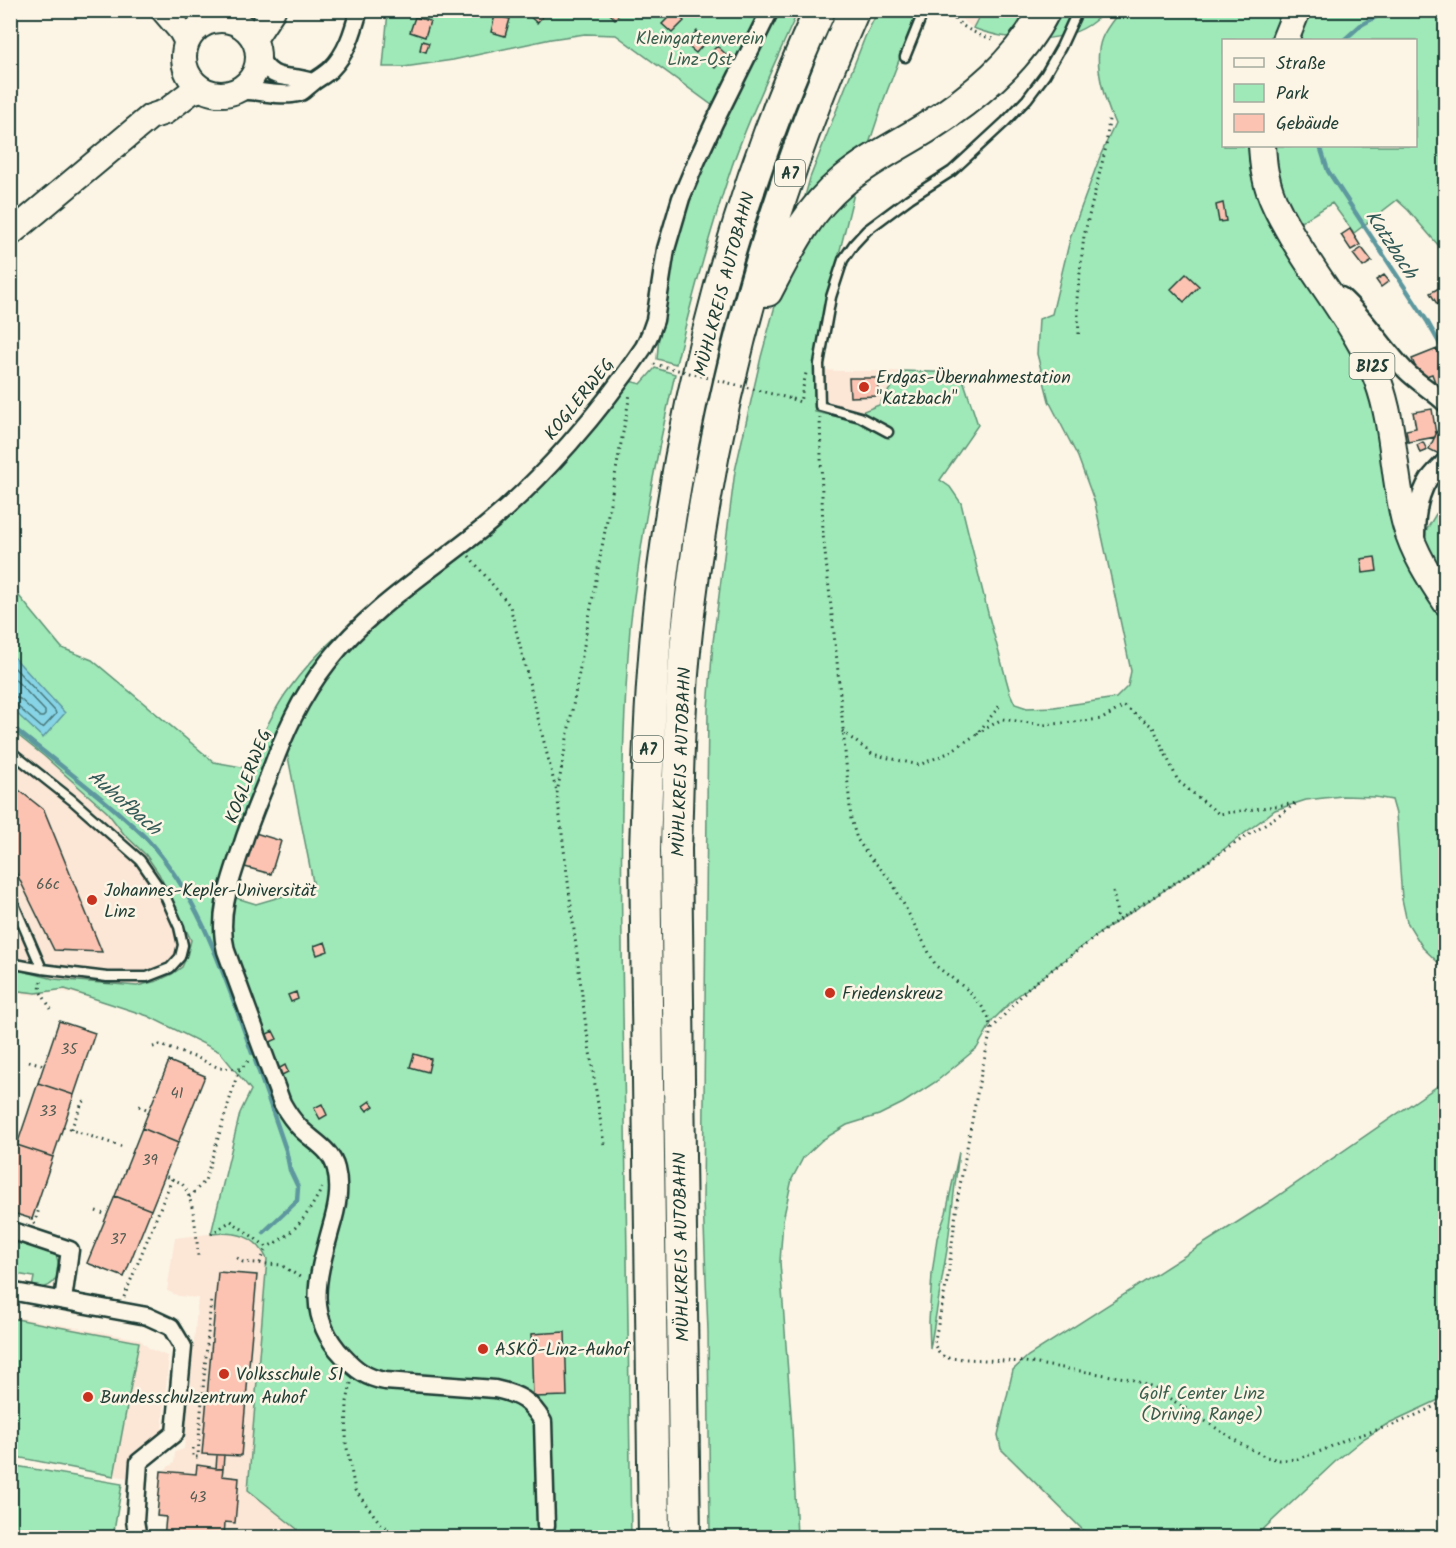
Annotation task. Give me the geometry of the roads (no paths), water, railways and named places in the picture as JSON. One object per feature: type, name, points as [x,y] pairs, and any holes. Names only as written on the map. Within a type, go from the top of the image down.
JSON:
[{"type":"highway","name":"MÜHLKREIS AUTOBAHN","points":[[654,1538],[645,850],[649,735],[659,606],[676,484],[717,300],[769,134],[820,10]]},
{"type":"highway","name":"MÜHLKREIS AUTOBAHN","points":[[685,1538],[676,849],[679,747],[687,634],[697,555],[724,405],[739,340],[772,225],[798,148],[854,10]]},
{"type":"highway","points":[[739,340],[797,234],[824,199],[859,168],[925,129],[999,73],[1040,21],[1045,10]]},
{"type":"main road","points":[[1285,39],[1297,10]]},
{"type":"main road","name":"B125","points":[[1262,147],[1266,179],[1273,200],[1316,274],[1351,327],[1378,380],[1386,406],[1406,525],[1416,552],[1446,602]]},
{"type":"street","points":[[163,10],[187,42]]},
{"type":"street","points":[[184,10],[205,23]]},
{"type":"street","points":[[236,91],[247,84],[255,74],[258,62],[256,47],[273,10]]},
{"type":"street","points":[[312,82],[299,78],[285,78],[274,74],[264,65],[244,28],[242,16],[205,23],[187,42],[184,53],[194,80],[212,93],[224,94],[253,90],[292,94],[305,90],[332,68],[344,53],[359,10]]},
{"type":"street","name":"KOGLERWEG","points":[[546,1526],[543,1422],[536,1409],[507,1391],[373,1379],[354,1367],[335,1348],[322,1327],[318,1314],[318,1288],[323,1257],[337,1207],[338,1180],[328,1152],[302,1130],[282,1103],[226,951],[222,927],[226,897],[250,823],[284,735],[313,683],[329,660],[365,622],[404,588],[461,546],[509,505],[558,456],[644,347],[655,320],[666,249],[681,198],[705,141],[770,10]]},
{"type":"street","points":[[10,234],[150,117],[165,112],[191,92],[194,80]]},
{"type":"street","points":[[1316,274],[1350,304],[1388,351],[1420,385],[1438,396],[1446,405]]},
{"type":"street","points":[[1416,552],[1417,509],[1430,477],[1446,460]]},
{"type":"street","points":[[10,1230],[70,1250],[63,1300]]},
{"type":"street","points":[[10,1291],[147,1316],[171,1328],[183,1347],[175,1432],[139,1461],[135,1521],[138,1538]]},
{"type":"lane","points":[[905,57],[924,10]]},
{"type":"lane","points":[[888,432],[860,417],[820,406],[819,363],[831,297],[843,260],[867,230],[884,216],[952,171],[1027,99],[1045,75],[1078,10]]},
{"type":"lane","points":[[10,751],[140,860],[165,896],[183,945],[180,957],[170,968],[147,977],[107,977],[10,963]]},
{"type":"lane","points":[[10,895],[42,969]]},
{"type":"water","points":[[11,654],[65,713],[43,738],[11,708]]},
{"type":"waterway","name":"Katzbach","points":[[1345,39],[1361,25],[1388,10]]},
{"type":"waterway","name":"Katzbach","points":[[1320,147],[1328,171],[1427,321],[1446,355]]},
{"type":"waterway","name":"Auhofbach","points":[[10,725],[114,809],[145,837],[165,860],[182,885],[209,939],[252,1053]]},
{"type":"waterway","name":"Auhofbach","points":[[255,1060],[286,1150],[290,1170],[298,1187],[297,1201],[264,1232]]},
{"type":"place","name":"Erdgas-Übernahmestation \"Katzbach\"","points":[[864,387]]},
{"type":"place","name":"Johannes-Kepler-Universität Linz","points":[[92,900]]},
{"type":"place","name":"Friedenskreuz","points":[[830,993]]},
{"type":"place","name":"ASKÖ-Linz-Auhof","points":[[483,1349]]},
{"type":"place","name":"Volksschule 51","points":[[224,1374]]},
{"type":"place","name":"Bundesschulzentrum Auhof","points":[[88,1397]]},
{"type":"park label","name":"Kleingartenverein Linz-Ost","points":[[700,48]]},
{"type":"park label","name":"Golf Center Linz (Driving Range)","points":[[1202,1403]]}]
